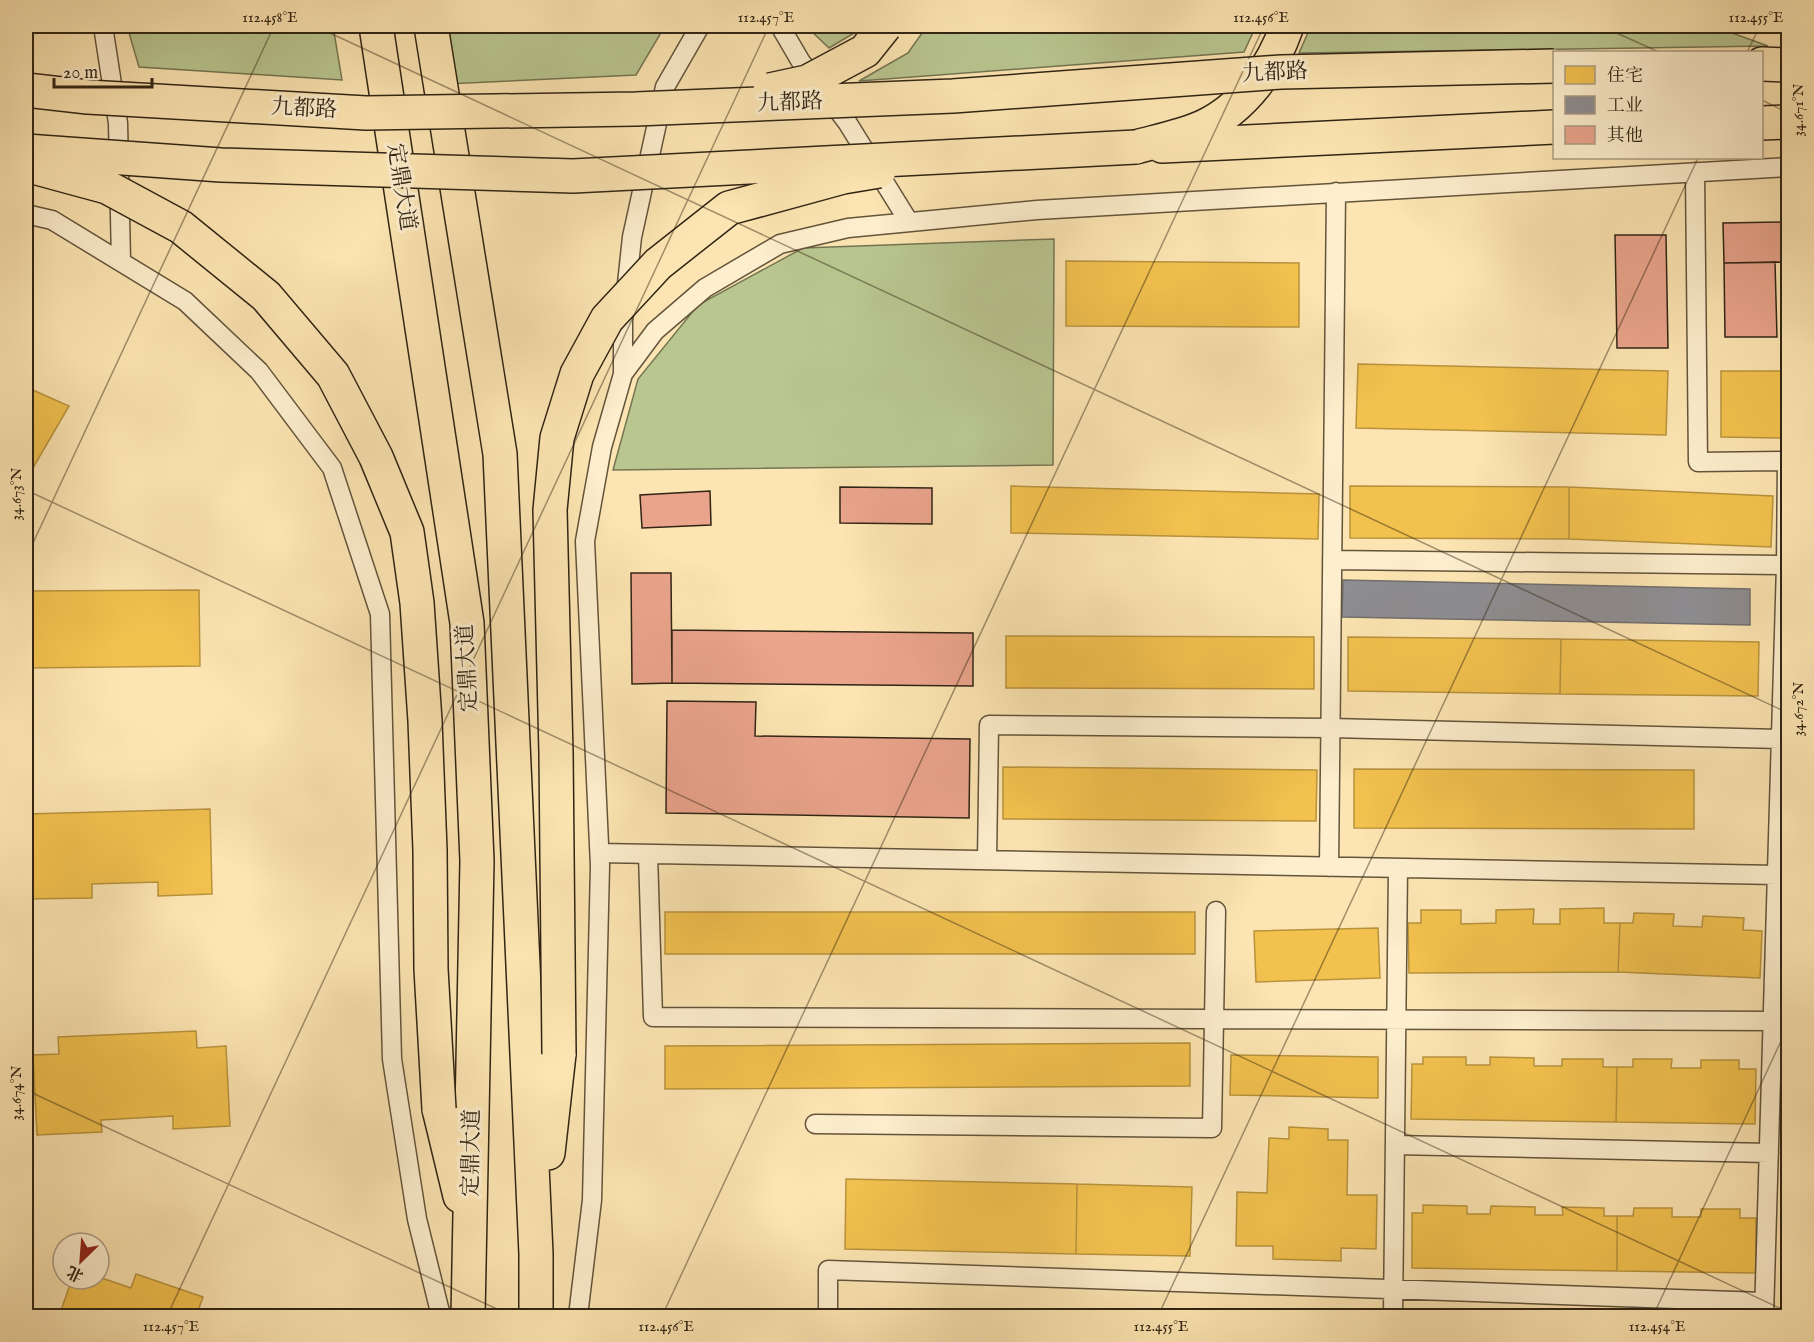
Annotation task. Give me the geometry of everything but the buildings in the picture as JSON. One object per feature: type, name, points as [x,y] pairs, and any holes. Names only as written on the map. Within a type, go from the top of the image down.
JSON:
[{"type":"main road","name":"定鼎大道","points":[[376,26],[467,623],[477,861],[468,1317]]},
{"type":"main road","name":"定鼎大道","points":[[432,26],[500,454],[536,1254],[536,1317]]},
{"type":"main road","points":[[636,109],[748,94],[807,82],[865,51],[885,26]]},
{"type":"main road","points":[[1136,147],[1203,127],[1240,103],[1277,53],[1287,26]]},
{"type":"main road","points":[[1763,64],[1788,65]]},
{"type":"main road","name":"九都路","points":[[26,90],[88,97],[366,113],[636,109],[953,96],[1281,72],[1553,66]]},
{"type":"main road","points":[[26,72],[88,97]]},
{"type":"main road","points":[[1763,123],[1788,122]]},
{"type":"main road","points":[[26,152],[221,165],[573,176],[1553,127]]},
{"type":"main road","points":[[536,1254],[559,1054],[556,753],[550,510],[557,438],[577,374],[607,319],[658,264],[729,208],[843,177],[963,156]]},
{"type":"main road","points":[[26,165],[106,187],[181,227],[266,296],[333,375],[376,457],[407,532],[417,603],[427,768],[431,969],[439,1109],[471,1242]]},
{"type":"lane","points":[[103,26],[118,123],[121,261]]},
{"type":"lane","points":[[578,1317],[592,1200],[600,853],[585,542],[602,447],[623,374],[623,321],[632,237],[665,87],[700,26]]},
{"type":"lane","points":[[780,26],[801,62],[847,122],[909,222]]},
{"type":"lane","points":[[623,374],[656,331],[705,288],[780,244],[848,228],[1037,210],[1788,167]]},
{"type":"lane","points":[[828,1317],[828,1270],[1394,1289],[1764,1309],[1786,565],[1786,461],[1698,462],[1695,172]]},
{"type":"lane","points":[[1329,867],[1336,192]]},
{"type":"lane","points":[[26,214],[52,220],[185,301],[259,371],[332,468],[380,614],[392,1059],[417,1219],[441,1317]]},
{"type":"lane","points":[[1332,560],[1786,565]]},
{"type":"lane","points":[[987,860],[989,725],[1331,728],[1781,739]]},
{"type":"lane","points":[[600,853],[1777,875]]},
{"type":"lane","points":[[648,854],[653,1017],[1773,1021]]},
{"type":"lane","points":[[1393,1317],[1398,867]]},
{"type":"lane","points":[[816,1124],[1212,1128],[1216,910]]},
{"type":"lane","points":[[1395,1145],[1768,1153]]},
{"type":"green space","points":[[127,26],[333,26],[342,80],[139,67]]},
{"type":"green space","points":[[444,26],[665,26],[636,75],[446,84]]},
{"type":"green space","points":[[806,26],[866,26],[829,48]]},
{"type":"green space","points":[[927,26],[1256,26],[1244,52],[859,81],[908,53]]},
{"type":"green space","points":[[1311,26],[1713,26],[1768,46],[1299,53]]},
{"type":"green space","points":[[1054,239],[1053,465],[613,470],[638,379],[698,305],[803,248]]}]
